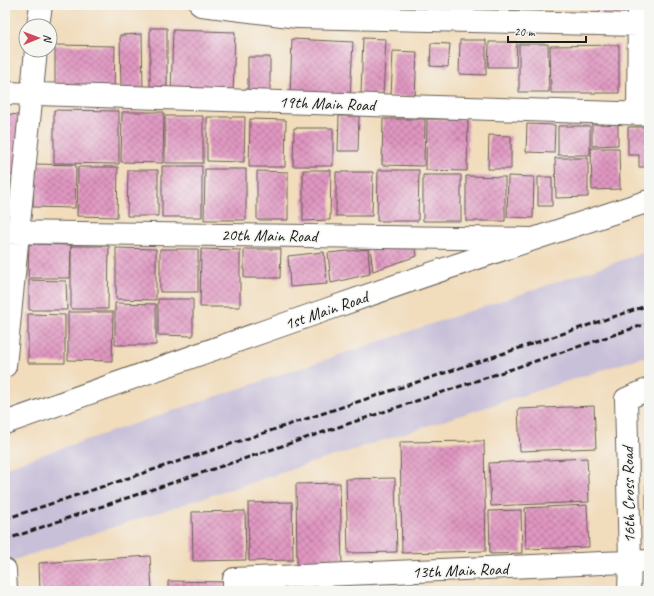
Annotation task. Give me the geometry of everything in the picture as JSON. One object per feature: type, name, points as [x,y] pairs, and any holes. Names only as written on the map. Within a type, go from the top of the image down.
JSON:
[{"type":"street","points":[[39,18],[41,5]]},
{"type":"street","points":[[201,5],[298,11],[639,15],[643,114]]},
{"type":"street","points":[[5,366],[12,232],[35,58]]},
{"type":"street","name":"19th Main Road","points":[[5,93],[643,114]]},
{"type":"street","name":"1st Main Road","points":[[5,423],[252,335],[533,238],[649,201]]},
{"type":"street","name":"20th Main Road","points":[[12,232],[533,238]]},
{"type":"street","name":"16th Cross Road","points":[[629,591],[639,562],[626,399],[649,389]]},
{"type":"street","name":"13th Main Road","points":[[234,591],[234,579],[639,562]]},
{"type":"street","points":[[5,570],[6,591]]},
{"type":"shaded area","points":[[649,251],[649,355],[5,563],[5,468]]},
{"type":"building","points":[[465,5],[498,5],[498,7],[465,8]]},
{"type":"building","points":[[600,5],[632,5],[632,16],[600,15]]},
{"type":"building","points":[[150,28],[167,28],[167,92],[150,92]]},
{"type":"building","points":[[173,30],[235,32],[233,95],[171,93]]},
{"type":"building","points":[[142,34],[143,90],[121,91],[120,35]]},
{"type":"building","points":[[363,38],[386,39],[383,95],[361,94]]},
{"type":"building","points":[[292,39],[353,42],[350,98],[290,96]]},
{"type":"building","points":[[460,40],[486,40],[486,75],[459,74]]},
{"type":"building","points":[[489,42],[517,42],[516,67],[488,67]]},
{"type":"building","points":[[431,43],[450,44],[448,67],[430,66]]},
{"type":"building","points":[[519,44],[548,44],[549,92],[519,92]]},
{"type":"building","points":[[58,45],[115,46],[114,92],[55,91],[55,58],[58,58]]},
{"type":"building","points":[[619,45],[619,93],[551,93],[550,46]]},
{"type":"building","points":[[393,51],[417,52],[415,97],[391,96]]},
{"type":"building","points":[[248,57],[270,57],[270,92],[248,92]]},
{"type":"building","points":[[54,110],[119,111],[119,164],[54,163]]},
{"type":"building","points":[[122,112],[164,112],[163,163],[121,162]]},
{"type":"building","points":[[5,114],[22,115],[20,175],[5,175]]},
{"type":"building","points":[[165,116],[203,116],[203,163],[165,163]]},
{"type":"building","points":[[339,116],[359,116],[358,151],[338,151]]},
{"type":"building","points":[[207,117],[245,117],[244,162],[207,161]]},
{"type":"building","points":[[250,119],[286,120],[285,167],[249,167]]},
{"type":"building","points":[[383,119],[425,119],[424,166],[382,165]]},
{"type":"building","points":[[427,119],[468,119],[467,171],[426,170]]},
{"type":"building","points":[[527,124],[555,125],[554,153],[526,152]]},
{"type":"building","points":[[592,124],[618,124],[618,145],[592,146]]},
{"type":"building","points":[[558,126],[590,126],[590,155],[558,155]]},
{"type":"building","points":[[628,127],[649,127],[649,167],[639,167],[639,155],[628,155]]},
{"type":"building","points":[[294,128],[333,128],[333,166],[293,166]]},
{"type":"building","points":[[489,135],[511,136],[511,169],[488,169]]},
{"type":"building","points":[[591,148],[619,148],[620,189],[592,190]]},
{"type":"building","points":[[555,158],[588,158],[588,197],[556,198]]},
{"type":"building","points":[[34,164],[76,165],[75,208],[33,207]]},
{"type":"building","points":[[162,166],[202,166],[202,217],[162,217]]},
{"type":"building","points":[[78,167],[118,167],[117,217],[77,216]]},
{"type":"building","points":[[205,169],[246,169],[246,220],[204,220]]},
{"type":"building","points":[[128,170],[158,170],[158,216],[127,216]]},
{"type":"building","points":[[303,170],[331,170],[330,220],[303,221]]},
{"type":"building","points":[[378,170],[419,170],[418,221],[377,221]]},
{"type":"building","points":[[257,171],[288,172],[288,220],[257,220]]},
{"type":"building","points":[[336,172],[373,172],[372,216],[336,216]]},
{"type":"building","points":[[423,175],[461,175],[461,221],[423,221]]},
{"type":"building","points":[[466,176],[505,177],[505,221],[466,221]]},
{"type":"building","points":[[508,176],[534,177],[533,218],[507,217]]},
{"type":"building","points":[[538,177],[552,177],[552,206],[538,206]]},
{"type":"building","points":[[5,186],[9,186],[9,214],[5,214]]},
{"type":"building","points":[[29,244],[71,245],[70,278],[28,278]]},
{"type":"building","points":[[71,246],[109,246],[108,309],[71,309]]},
{"type":"building","points":[[116,248],[156,249],[156,300],[116,299]]},
{"type":"building","points":[[370,248],[416,249],[417,256],[373,271]]},
{"type":"building","points":[[160,249],[198,249],[198,292],[160,292]]},
{"type":"building","points":[[201,249],[240,250],[240,307],[200,307]]},
{"type":"building","points":[[244,249],[281,249],[280,278],[244,278]]},
{"type":"building","points":[[368,249],[370,274],[331,283],[328,253]]},
{"type":"building","points":[[324,252],[327,284],[290,287],[288,256]]},
{"type":"building","points":[[29,280],[66,281],[67,310],[29,310]]},
{"type":"building","points":[[158,299],[193,299],[193,336],[158,335]]},
{"type":"building","points":[[115,303],[156,304],[156,345],[115,345]]},
{"type":"building","points":[[68,312],[113,312],[112,361],[68,360]]},
{"type":"building","points":[[28,314],[65,315],[65,363],[28,363]]},
{"type":"building","points":[[594,406],[596,448],[520,451],[518,409]]},
{"type":"building","points":[[484,441],[486,551],[402,553],[400,442]]},
{"type":"building","points":[[587,458],[589,502],[491,506],[489,463]]},
{"type":"building","points":[[395,478],[397,552],[348,553],[346,479]]},
{"type":"building","points":[[340,483],[342,565],[297,566],[296,484]]},
{"type":"building","points":[[646,484],[649,484],[649,530],[646,530]]},
{"type":"building","points":[[292,502],[293,560],[249,561],[248,503]]},
{"type":"building","points":[[587,505],[589,547],[526,549],[525,508]]},
{"type":"building","points":[[521,510],[522,553],[490,554],[489,511]]},
{"type":"building","points":[[245,511],[246,560],[193,561],[192,512]]},
{"type":"building","points":[[150,556],[152,591],[40,591],[39,563]]},
{"type":"building","points":[[168,581],[225,582],[224,591],[168,591]]},
{"type":"railway","points":[[5,519],[649,305]]},
{"type":"railway","points":[[5,540],[649,323]]}]
